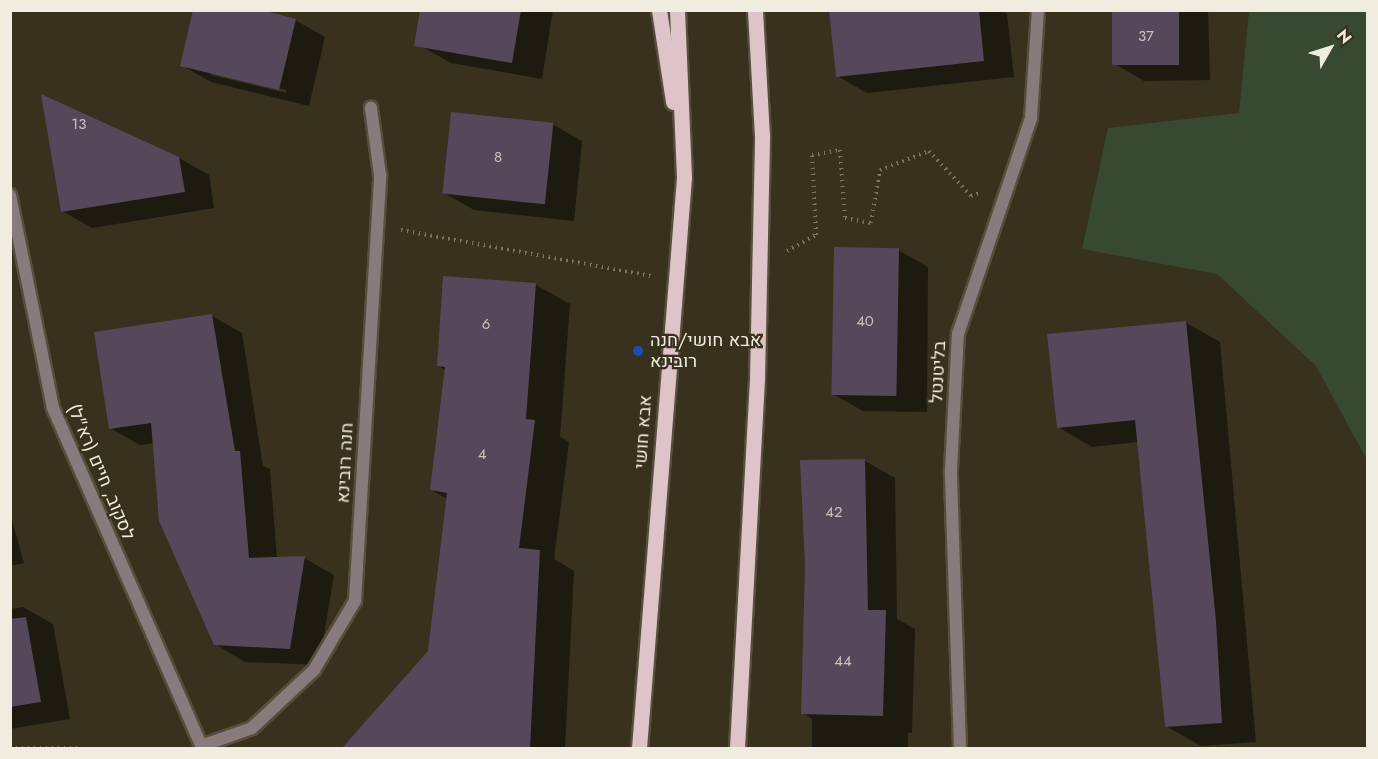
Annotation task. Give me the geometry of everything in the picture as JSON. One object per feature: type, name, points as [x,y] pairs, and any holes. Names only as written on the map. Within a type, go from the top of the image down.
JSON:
[{"type":"main road","points":[[658,10],[684,177]]},
{"type":"main road","name":"אבא חושי","points":[[639,748],[684,177],[677,10]]},
{"type":"main road","points":[[737,748],[757,379],[762,136],[755,10]]},
{"type":"street","name":"בליטנטל","points":[[960,748],[951,470],[958,334],[1006,185],[1031,118],[1038,10]]},
{"type":"street","name":"חנה רובינא","points":[[202,748],[252,728],[314,670],[356,602],[380,175],[371,108]]},
{"type":"street","name":"לסקוב, חיים (רא\"ל)","points":[[10,195],[53,408],[202,748]]},
{"type":"path","points":[[759,265],[816,235],[812,154],[840,150],[845,218],[871,223],[880,170],[929,151],[971,195],[1006,185]]},
{"type":"path","points":[[377,225],[675,280]]},
{"type":"path","points":[[10,748],[79,748]]},
{"type":"green space","points":[[1249,11],[1367,11],[1367,460],[1316,366],[1217,274],[1082,249],[1108,128],[1239,113]]},
{"type":"building","points":[[193,10],[262,10],[296,19],[279,90],[180,66]]},
{"type":"building","points":[[420,10],[521,10],[512,63],[414,46]]},
{"type":"building","points":[[829,10],[979,10],[984,61],[836,77]]},
{"type":"building","points":[[1112,10],[1179,10],[1179,65],[1112,65]]},
{"type":"building","points":[[41,94],[179,157],[185,192],[61,212]]},
{"type":"building","points":[[451,112],[553,123],[545,204],[442,194]]},
{"type":"building","points":[[834,247],[899,248],[896,396],[831,395]]},
{"type":"building","points":[[443,276],[536,283],[526,419],[535,420],[519,548],[540,550],[530,748],[342,748],[428,651],[447,493],[430,490],[445,367],[437,366]]},
{"type":"building","points":[[212,314],[235,451],[240,451],[249,558],[305,556],[290,649],[214,645],[159,521],[151,423],[109,429],[94,332]]},
{"type":"building","points":[[1186,321],[1216,621],[1222,723],[1165,727],[1135,420],[1057,428],[1047,334]]},
{"type":"building","points":[[865,459],[868,610],[886,610],[883,716],[801,714],[805,566],[800,460]]},
{"type":"building","points":[[26,617],[41,702],[10,707],[10,619]]},
{"type":"place","name":"אבא חושי/חנה רובינא","points":[[638,351]]}]
